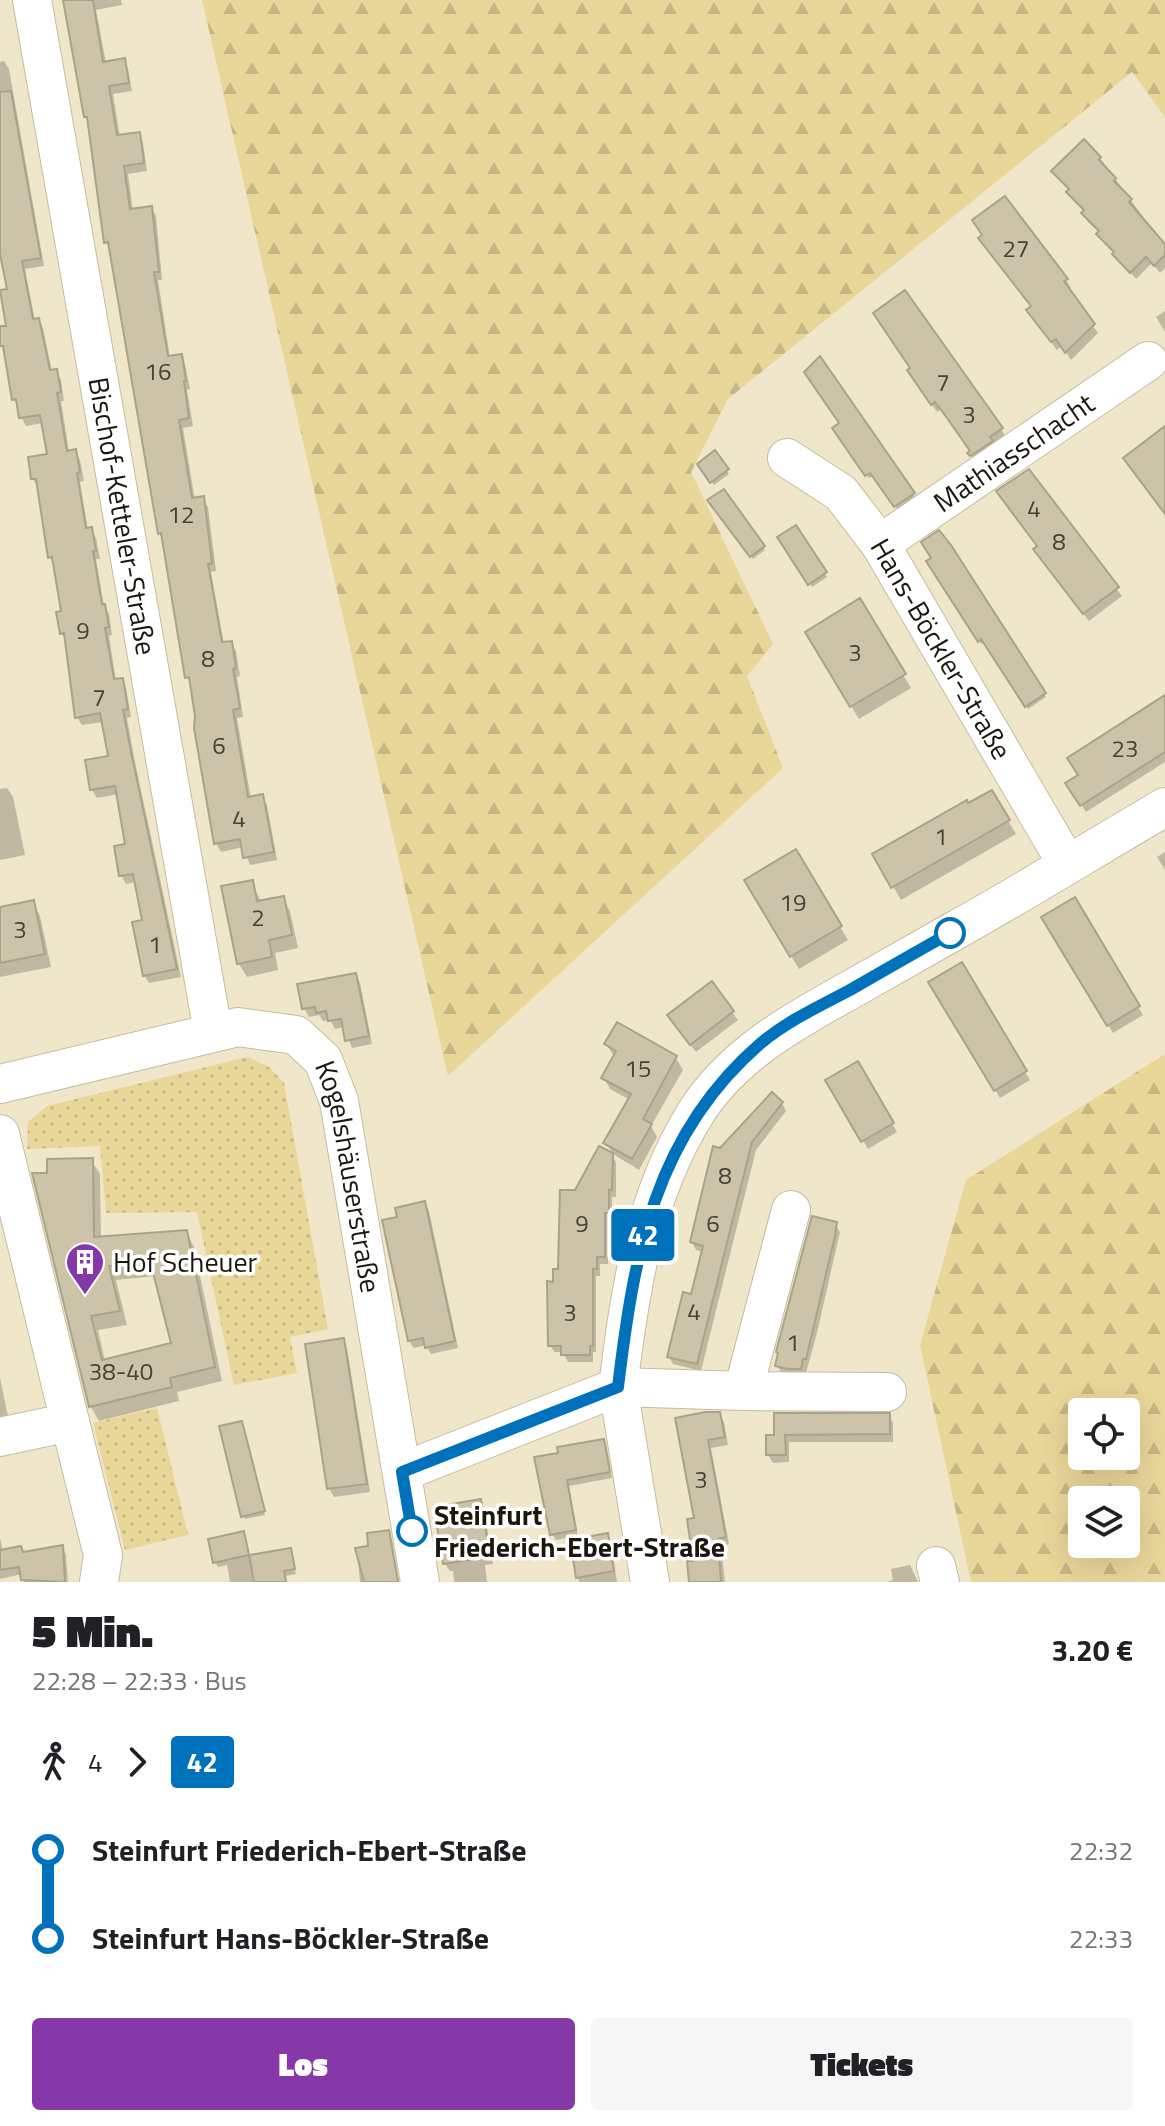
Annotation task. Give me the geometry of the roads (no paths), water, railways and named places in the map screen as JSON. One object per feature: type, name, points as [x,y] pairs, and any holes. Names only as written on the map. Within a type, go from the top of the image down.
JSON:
[{"type":"street","name":"Bischof-Ketteler-Straße","points":[[32,0],[213,1032]]},
{"type":"street","name":"Mathiasschacht","points":[[880,544],[1148,361]]},
{"type":"street","name":"Hans-Böckler-Straße","points":[[787,458],[841,493],[880,544],[1067,864]]},
{"type":"street","points":[[650,1582],[618,1387],[632,1280],[648,1220],[675,1152],[697,1112],[726,1077],[763,1041],[1165,807]]},
{"type":"street","name":"Kogelshäuserstraße","points":[[0,1084],[238,1027],[296,1035],[323,1060],[339,1101],[420,1582]]},
{"type":"street","points":[[0,1134],[103,1555],[99,1582]]},
{"type":"street","points":[[743,1391],[791,1210]]},
{"type":"street","points":[[402,1472],[618,1387],[887,1392]]},
{"type":"street","points":[[0,1437],[70,1422]]},
{"type":"place","name":"Hof Scheuer","points":[[85,1296]]},
{"type":"place","name":"Steinfurt Friederich-Ebert-Straße","points":[[412,1531]]}]
